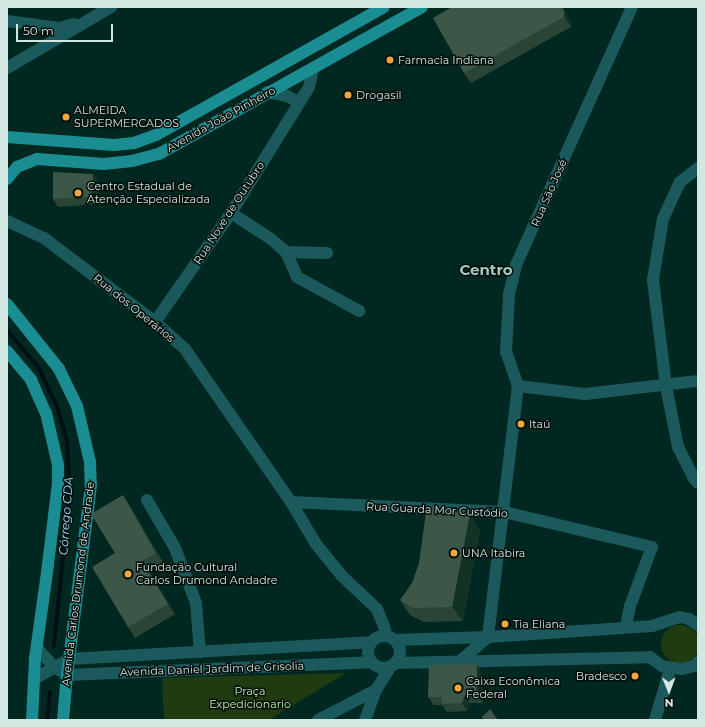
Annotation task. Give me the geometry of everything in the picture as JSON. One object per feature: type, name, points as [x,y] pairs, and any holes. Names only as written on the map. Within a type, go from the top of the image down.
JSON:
[{"type":"main road","name":"Avenida João Pinheiro","points":[[7,137],[114,145],[134,143],[156,135],[384,7]]},
{"type":"main road","name":"Avenida João Pinheiro","points":[[7,179],[17,167],[37,159],[104,164],[132,161],[159,154],[422,7]]},
{"type":"main road","name":"Avenida Carlos Drumond de Andrade","points":[[7,304],[59,369],[77,406],[90,462],[91,485],[66,675],[63,720]]},
{"type":"main road","points":[[7,351],[31,380],[43,406],[58,466],[58,483],[34,679],[32,720]]},
{"type":"street","points":[[7,21],[60,28],[94,17],[106,7]]},
{"type":"street","points":[[7,68],[111,7]]},
{"type":"street","name":"Rua São José","points":[[518,386],[506,352],[509,294],[516,266],[632,7]]},
{"type":"street","name":"Rua Nove de Outubro","points":[[155,322],[231,213],[309,87],[313,68]]},
{"type":"street","points":[[268,92],[287,96],[299,102]]},
{"type":"street","points":[[698,168],[680,182],[663,218],[653,280],[666,386],[678,447],[693,477],[698,483]]},
{"type":"street","points":[[231,213],[271,238],[286,252],[297,277],[359,311]]},
{"type":"street","name":"Rua dos Operários","points":[[7,221],[44,238],[155,322],[185,349],[291,502],[316,544],[338,571],[377,609],[390,638]]},
{"type":"street","points":[[286,252],[327,253]]},
{"type":"street","points":[[460,660],[488,637],[518,386],[585,394],[666,386],[698,381]]},
{"type":"street","points":[[147,500],[175,548],[196,603],[200,652]]},
{"type":"street","name":"Rua Guarda Mor Custódio","points":[[291,502],[504,512],[652,547],[630,606],[626,627]]},
{"type":"street","name":"Avenida Daniel Jardim de Grisolia","points":[[34,679],[69,659],[371,642],[376,638],[488,637],[652,626],[680,617],[689,619],[698,625]]},
{"type":"street","points":[[365,720],[376,690],[399,654],[398,644],[390,638]]},
{"type":"street","points":[[371,642],[368,652],[374,664],[376,690]]},
{"type":"street","points":[[38,648],[54,667],[66,675]]},
{"type":"street","name":"Avenida Daniel Jardim de Grisolia","points":[[66,675],[374,664],[386,668],[393,664],[460,660],[650,657],[662,666],[670,669]]},
{"type":"street","points":[[655,720],[670,669],[682,670],[694,666],[698,662]]},
{"type":"street","points":[[318,720],[376,690]]},
{"type":"street","points":[[345,706],[357,710],[365,720]]},
{"type":"green space","points":[[680,625],[693,631],[699,644],[693,657],[680,663],[667,657],[661,644],[667,631]]},
{"type":"green space","name":"Praça Expedicionario","points":[[346,673],[269,720],[164,720],[162,678]]},
{"type":"building","points":[[452,7],[561,7],[564,11],[564,17],[464,73],[433,18]]},
{"type":"building","points":[[53,172],[93,174],[92,196],[53,199]]},
{"type":"building","name":"Fundação Cultural Carlos Drumond Andadre","points":[[123,495],[156,553],[142,561],[168,604],[128,627],[92,567],[115,553],[91,514]]},
{"type":"building","points":[[427,505],[470,514],[452,607],[413,608],[400,600],[412,583],[419,563]]},
{"type":"building","name":"Caixa Econômica Federal","points":[[477,664],[477,695],[465,695],[462,703],[442,704],[442,697],[428,697],[429,665]]},
{"type":"building","points":[[490,709],[498,720],[484,720],[482,717]]},
{"type":"waterway","name":"Córrego CDA","points":[[7,330],[38,367],[57,406],[67,441],[70,490],[54,646]]},
{"type":"waterway","name":"Córrego CDA","points":[[47,720],[50,692]]},
{"type":"place","name":"Farmacia Indiana","points":[[390,60]]},
{"type":"place","name":"Drogasil","points":[[348,95]]},
{"type":"place","name":"ALMEIDA SUPERMERCADOS","points":[[66,117]]},
{"type":"place","name":"Centro Estadual de Atenção Especializada","points":[[78,193]]},
{"type":"place","name":"Itaú","points":[[521,424]]},
{"type":"place","name":"UNA Itabira","points":[[454,553]]},
{"type":"place","name":"Fundação Cultural Carlos Drumond Andadre","points":[[128,574]]},
{"type":"place","name":"Tia Eliana","points":[[505,624]]},
{"type":"place","name":"Bradesco","points":[[635,676]]},
{"type":"place","name":"Caixa Econômica Federal","points":[[458,688]]},
{"type":"district","name":"Centro","points":[[486,270]]}]
